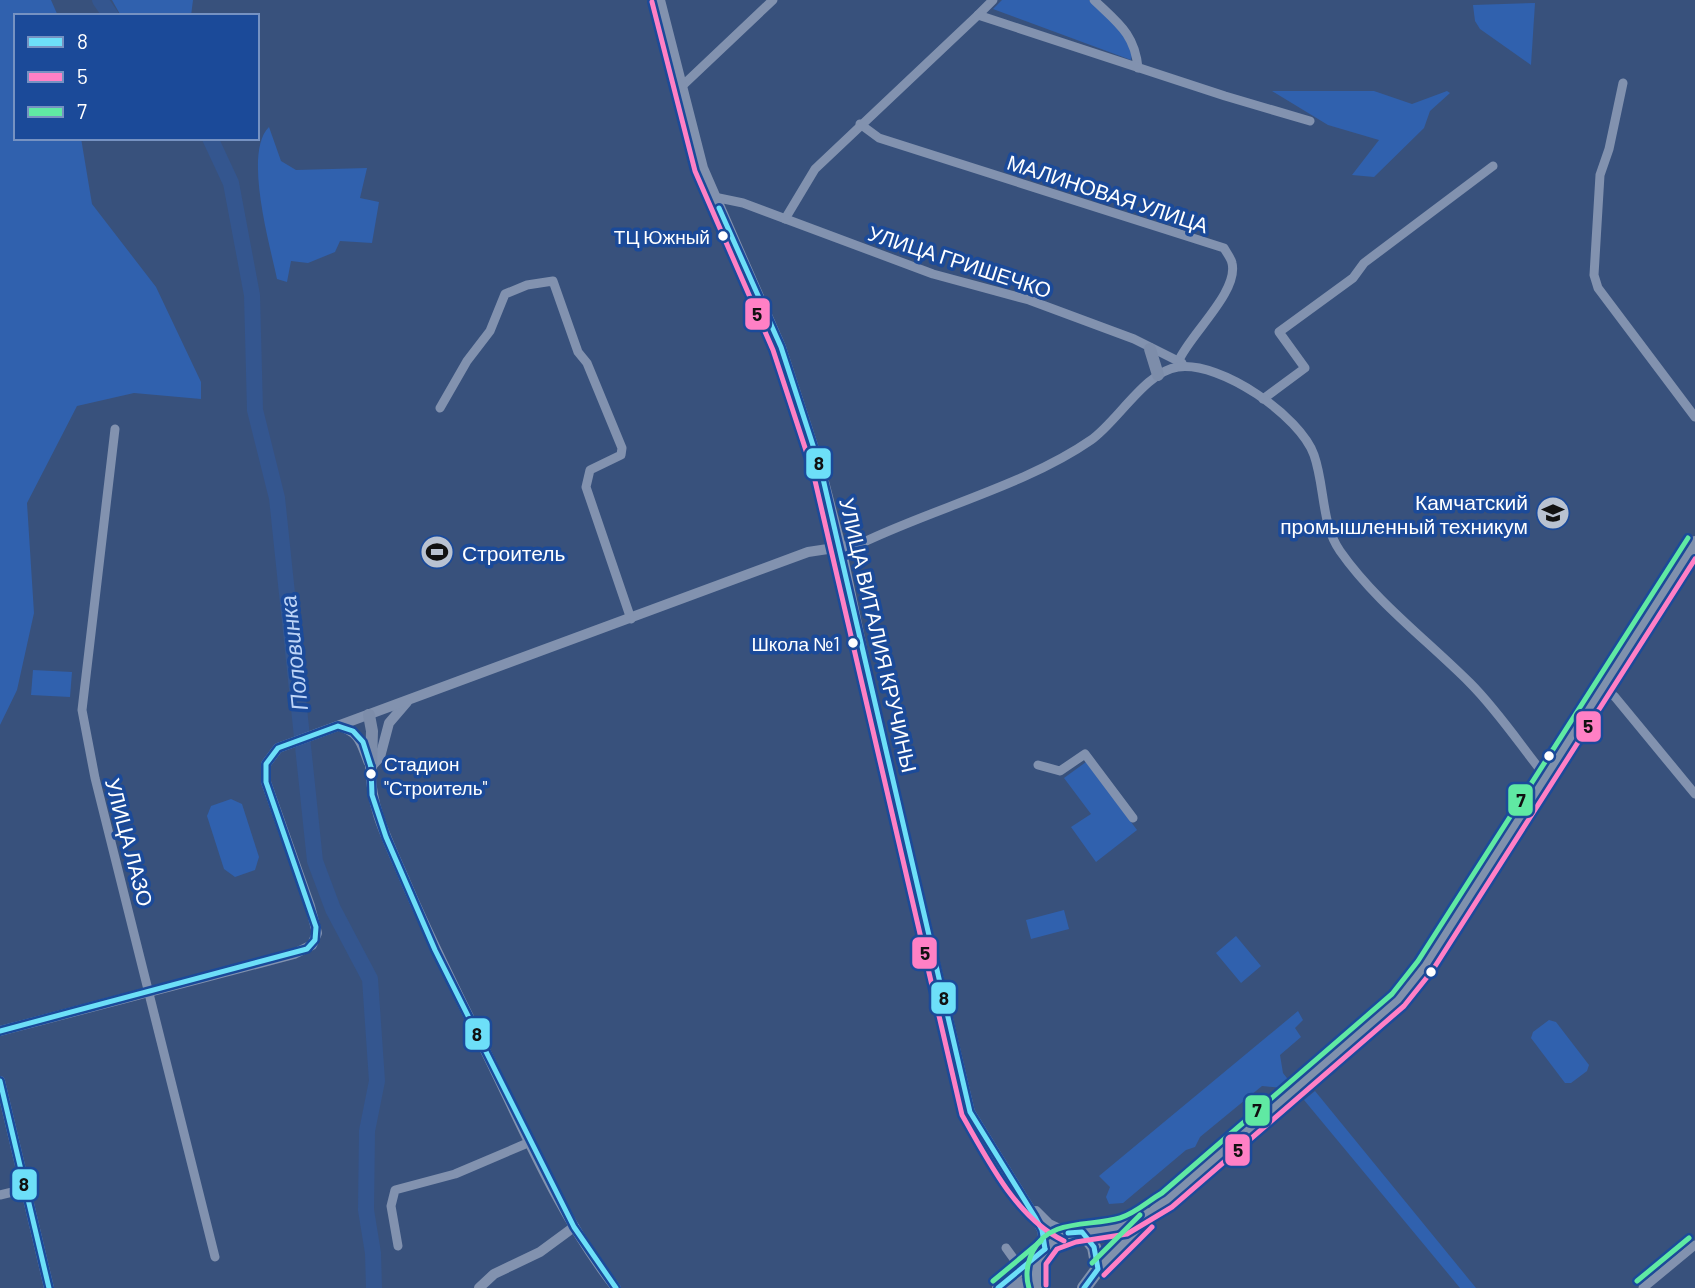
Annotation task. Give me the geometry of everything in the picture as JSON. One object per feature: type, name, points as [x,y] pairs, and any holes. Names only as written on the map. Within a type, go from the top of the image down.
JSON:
[{"type":"main road","points":[[1150,349],[1158,375]]},
{"type":"main road","points":[[1093,1281],[1167,1200],[1398,1000],[1425,966],[1695,543]]},
{"type":"main road","points":[[369,715],[372,731],[371,767]]},
{"type":"main road","points":[[998,1288],[1042,1253],[1075,1232],[1107,1231],[1128,1225],[1167,1200]]},
{"type":"main road","points":[[1075,1232],[1094,1247],[1093,1281]]},
{"type":"main road","points":[[1009,1288],[1022,1284],[1037,1287],[1042,1253]]},
{"type":"street","name":"УЛИЦА ВИТАЛИЯ КРУЧИНЫ","points":[[660,0],[680,88],[714,197],[791,373],[841,547],[872,696],[970,1112],[1042,1230],[1042,1253]]},
{"type":"street","points":[[680,88],[773,0]]},
{"type":"street","points":[[785,219],[815,169],[993,0]]},
{"type":"street","points":[[1094,0],[1129,34],[1136,47],[1138,68]]},
{"type":"street","points":[[978,15],[1310,121]]},
{"type":"street","points":[[1623,83],[1609,149],[1600,175],[1594,275],[1598,288],[1695,417]]},
{"type":"street","name":"МАЛИНОВАЯ УЛИЦА","points":[[860,124],[879,138],[1224,248],[1232,263],[1231,282],[1183,348],[1178,362]]},
{"type":"street","points":[[1263,400],[1305,368],[1279,332],[1353,278],[1364,263],[1493,166]]},
{"type":"street","name":"УЛИЦА ГРИШЕЧКО","points":[[714,197],[725,197],[940,276],[1029,299],[1134,339],[1178,362],[1217,373],[1263,400],[1293,424],[1313,452],[1329,527],[1339,550],[1373,589],[1473,685],[1546,777]]},
{"type":"street","points":[[440,408],[467,362],[490,331],[505,294],[527,285],[553,281],[578,352],[587,363],[622,448],[621,455],[590,470],[586,487],[628,620]]},
{"type":"street","points":[[0,1031],[294,954],[312,945],[317,933],[310,906],[266,782],[266,764],[270,755],[290,744],[335,727],[808,552],[864,542],[1062,458],[1094,438],[1158,375],[1177,367],[1193,367]]},
{"type":"street","name":"УЛИЦА ЛАЗО","points":[[115,429],[82,710],[95,778],[215,1257]]},
{"type":"street","points":[[1604,688],[1615,697],[1695,794]]},
{"type":"street","points":[[371,767],[380,757],[389,723],[409,700]]},
{"type":"street","points":[[335,727],[353,731],[363,742],[371,767],[372,795],[386,837],[435,950],[574,1227],[616,1288]]},
{"type":"street","points":[[1038,765],[1060,771],[1085,754],[1133,818]]},
{"type":"street","points":[[0,1081],[49,1288]]},
{"type":"street","points":[[398,1246],[391,1206],[395,1189],[455,1174],[530,1142]]},
{"type":"street","points":[[0,1195],[25,1189]]},
{"type":"street","name":"УЛИЦА ВИТАЛИЯ КРУЧИНЫ","points":[[1025,1199],[1049,1224],[1075,1232]]},
{"type":"street","points":[[479,1288],[487,1278],[540,1252],[574,1227]]},
{"type":"street","points":[[1643,1288],[1695,1245]]},
{"type":"street","points":[[1006,1248],[1021,1269]]},
{"type":"shaded area","points":[[0,0],[51,0],[57,14],[14,14],[14,140],[81,140],[92,204],[156,287],[201,382],[201,399],[134,393],[77,406],[27,503],[34,613],[17,690],[0,725]]},
{"type":"shaded area","points":[[112,0],[193,0],[191,14],[120,14]]},
{"type":"shaded area","points":[[1002,0],[1089,0],[1125,35],[1133,49],[1131,60],[993,9]]},
{"type":"shaded area","points":[[1535,3],[1531,65],[1480,29],[1475,21],[1473,5]]},
{"type":"shaded area","points":[[1272,91],[1374,91],[1412,104],[1447,91],[1450,93],[1430,111],[1424,128],[1374,177],[1352,175],[1379,140],[1328,125]]},
{"type":"shaded area","points":[[269,127],[281,161],[296,170],[367,168],[360,198],[379,202],[372,243],[340,241],[335,252],[308,263],[291,261],[287,282],[277,279],[258,177],[258,157],[262,139]]},
{"type":"shaded area","points":[[33,670],[72,672],[70,697],[31,695]]},
{"type":"shaded area","points":[[1086,762],[1137,830],[1096,862],[1071,827],[1091,814],[1064,778]]},
{"type":"shaded area","points":[[231,799],[242,804],[259,857],[255,870],[235,877],[224,869],[207,816],[211,806]]},
{"type":"shaded area","points":[[1064,910],[1069,929],[1031,939],[1026,920]]},
{"type":"shaded area","points":[[1236,936],[1261,966],[1241,983],[1216,953]]},
{"type":"shaded area","points":[[1298,1011],[1303,1020],[1295,1028],[1301,1037],[1280,1055],[1283,1073],[1290,1082],[1283,1088],[1262,1086],[1200,1137],[1195,1147],[1186,1150],[1123,1203],[1109,1204],[1106,1197],[1110,1187],[1099,1176]]},
{"type":"shaded area","points":[[1549,1020],[1556,1022],[1589,1065],[1587,1071],[1571,1083],[1565,1083],[1531,1038],[1533,1032]]},
{"type":"shaded area","points":[[1315,1091],[1476,1288],[1460,1288],[1304,1100]]},
{"type":"waterway","name":"Половинка","points":[[100,0],[110,14]]},
{"type":"waterway","name":"Половинка","points":[[211,140],[231,183],[252,295],[255,410],[277,498],[315,861],[333,909],[370,979],[377,1081],[367,1131],[366,1210],[373,1253],[374,1288]]},
{"type":"transit line","name":"5","points":[[652,2],[695,171],[773,350],[813,472],[962,1115],[993,1169],[1017,1203],[1047,1231],[1064,1241]]},
{"type":"transit line","name":"8","points":[[719,208],[781,347],[821,470],[970,1112],[1035,1217],[1042,1230],[1045,1249]]},
{"type":"transit line","name":"7","points":[[1029,1288],[1028,1265],[1040,1240],[1060,1228],[1126,1216],[1162,1193],[1392,994],[1418,961],[1688,538]]},
{"type":"transit line","name":"5","points":[[1046,1285],[1046,1264],[1057,1249],[1076,1242],[1127,1234],[1172,1207],[1404,1006],[1432,971],[1695,559]]},
{"type":"transit line","name":"8","points":[[0,1031],[307,949],[315,940],[316,927],[266,782],[266,764],[278,748],[338,726],[353,731],[363,742],[371,767]]},
{"type":"transit line","name":"8","points":[[371,767],[372,795],[386,837],[435,950],[574,1227],[616,1288]]},
{"type":"transit line","name":"8","points":[[0,1081],[49,1288]]},
{"type":"transit line","name":"7","points":[[1092,1263],[1140,1215]]},
{"type":"transit line","name":"5","points":[[1104,1275],[1152,1227]]},
{"type":"transit line","name":"8","points":[[1068,1233],[1082,1232],[1094,1247],[1098,1269],[1084,1288]]},
{"type":"transit line","name":"7","points":[[1637,1281],[1689,1238]]},
{"type":"transit line","name":"7","points":[[993,1281],[1041,1241]]},
{"type":"transit line","name":"8","points":[[998,1288],[1045,1249]]},
{"type":"place","name":"ТЦ Южный","points":[[723,236]]},
{"type":"place","name":"Камчатский промышленный техникум","points":[[1553,513]]},
{"type":"place","name":"Строитель","points":[[437,552]]},
{"type":"place","name":"Школа №1","points":[[853,643]]},
{"type":"place","name":"Стадион \"Строитель\"","points":[[371,774]]}]
